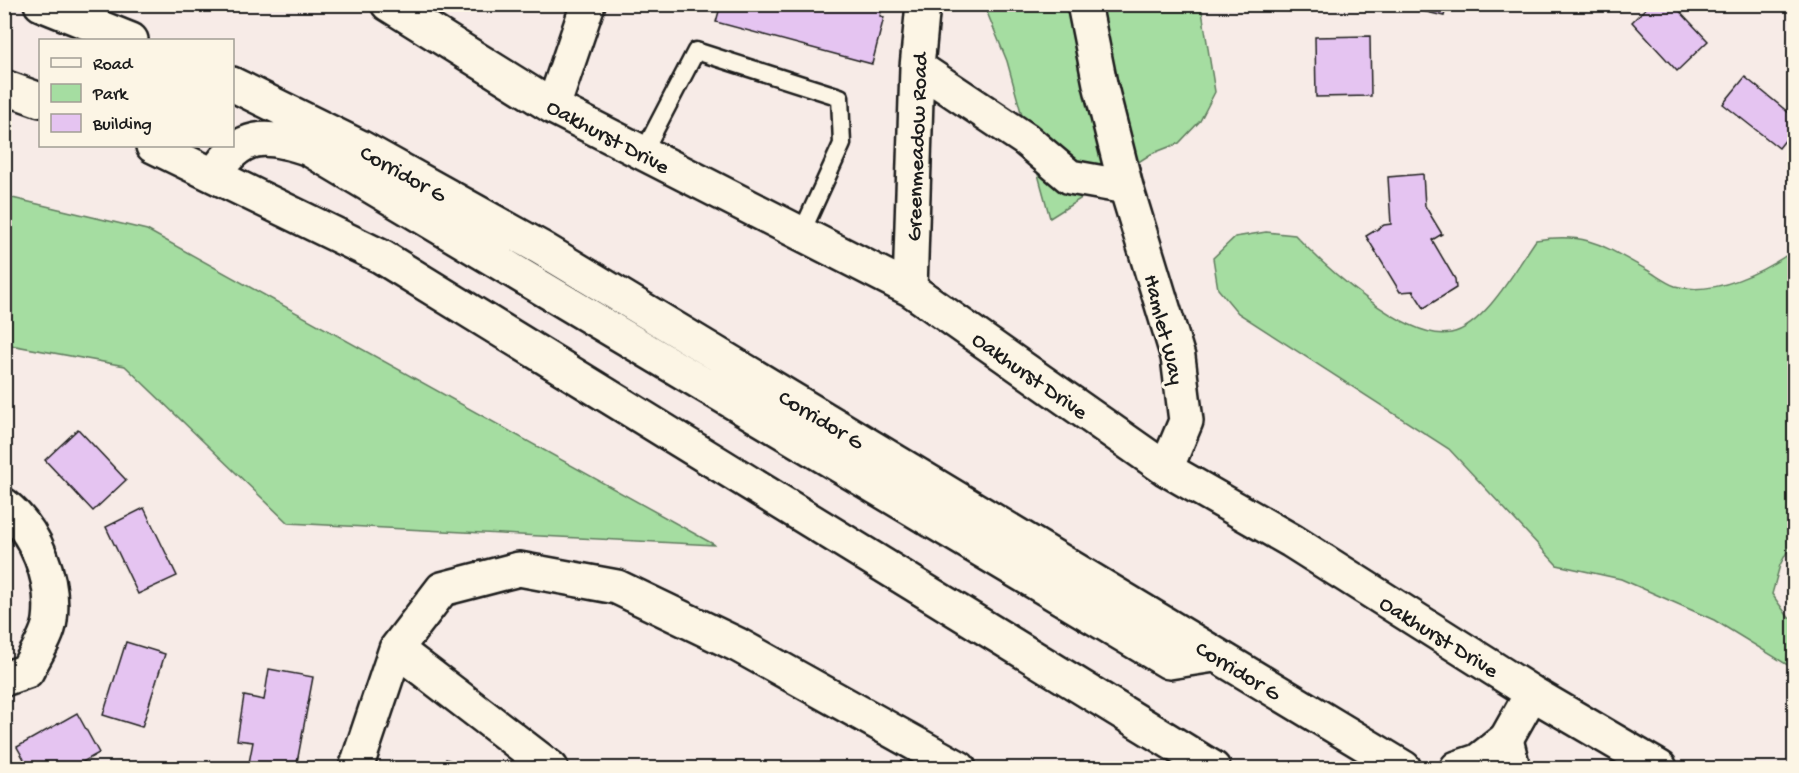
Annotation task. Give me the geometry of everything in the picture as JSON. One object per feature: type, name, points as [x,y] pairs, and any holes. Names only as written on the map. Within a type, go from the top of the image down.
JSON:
[{"type":"main road","points":[[40,4],[128,39]]},
{"type":"main road","name":"Oakhurst Drive","points":[[388,4],[553,106],[910,289],[1166,469],[1292,541],[1532,693],[1660,768]]},
{"type":"main road","points":[[553,106],[588,4]]},
{"type":"main road","name":"Greenmeadow Road","points":[[910,289],[917,67],[923,4]]},
{"type":"main road","name":"Hamlet Way","points":[[1084,4],[1100,84],[1126,187],[1178,357],[1186,421],[1166,469]]},
{"type":"main road","points":[[917,67],[1025,139],[1070,177],[1126,187]]},
{"type":"main road","name":"Corridor G","points":[[234,85],[358,146],[541,248],[1404,768]]},
{"type":"main road","points":[[4,87],[39,100]]},
{"type":"main road","points":[[214,174],[226,157],[239,145],[260,139],[284,140],[309,149],[1169,662],[1214,655]]},
{"type":"main road","points":[[155,147],[382,257],[1213,768]]},
{"type":"main road","points":[[4,505],[19,517],[47,569],[50,621],[27,671],[4,679]]},
{"type":"main road","points":[[356,768],[396,649],[441,589],[519,569],[617,587],[738,645],[959,768]]},
{"type":"main road","points":[[992,632],[1110,722],[1185,768]]},
{"type":"main road","points":[[396,649],[551,768]]},
{"type":"main road","points":[[1457,768],[1509,754],[1532,693]]},
{"type":"lane","points":[[643,153],[696,51],[840,97],[842,144],[801,234]]},
{"type":"green space","points":[[984,5],[1201,5],[1215,92],[1200,121],[1179,143],[1151,154],[1050,218],[1007,61]]},
{"type":"green space","points":[[4,196],[147,230],[715,545],[288,523],[125,366],[5,344]]},
{"type":"green space","points":[[1266,232],[1295,235],[1345,282],[1367,299],[1412,326],[1433,333],[1451,333],[1464,328],[1476,319],[1499,294],[1536,240],[1570,238],[1595,243],[1619,254],[1672,285],[1690,289],[1738,280],[1768,266],[1794,250],[1794,539],[1780,565],[1772,594],[1789,618],[1794,619],[1794,669],[1714,620],[1621,579],[1557,565],[1449,449],[1238,313],[1218,289],[1213,258],[1235,237]]},
{"type":"building","points":[[721,4],[883,4],[880,16],[884,17],[872,64],[716,22]]},
{"type":"building","points":[[1393,4],[1447,4],[1444,16]]},
{"type":"building","points":[[1650,4],[1673,4],[1708,41],[1677,71],[1632,22]]},
{"type":"building","points":[[1370,36],[1371,96],[1316,97],[1315,37]]},
{"type":"building","points":[[1745,77],[1794,117],[1794,129],[1779,148],[1723,104]]},
{"type":"building","points":[[1423,174],[1425,206],[1442,234],[1432,240],[1455,279],[1456,288],[1424,308],[1413,291],[1400,292],[1366,236],[1384,225],[1391,224],[1388,177]]},
{"type":"building","points":[[78,429],[126,480],[93,511],[45,460]]},
{"type":"building","points":[[144,508],[177,576],[138,594],[106,527]]},
{"type":"building","points":[[126,642],[165,654],[142,727],[103,715]]},
{"type":"building","points":[[269,669],[313,677],[296,768],[248,768],[253,742],[237,740],[244,696],[264,700]]},
{"type":"building","points":[[77,713],[99,753],[72,768],[29,768],[17,747]]},
{"type":"building","points":[[446,759],[470,768],[442,768]]}]
